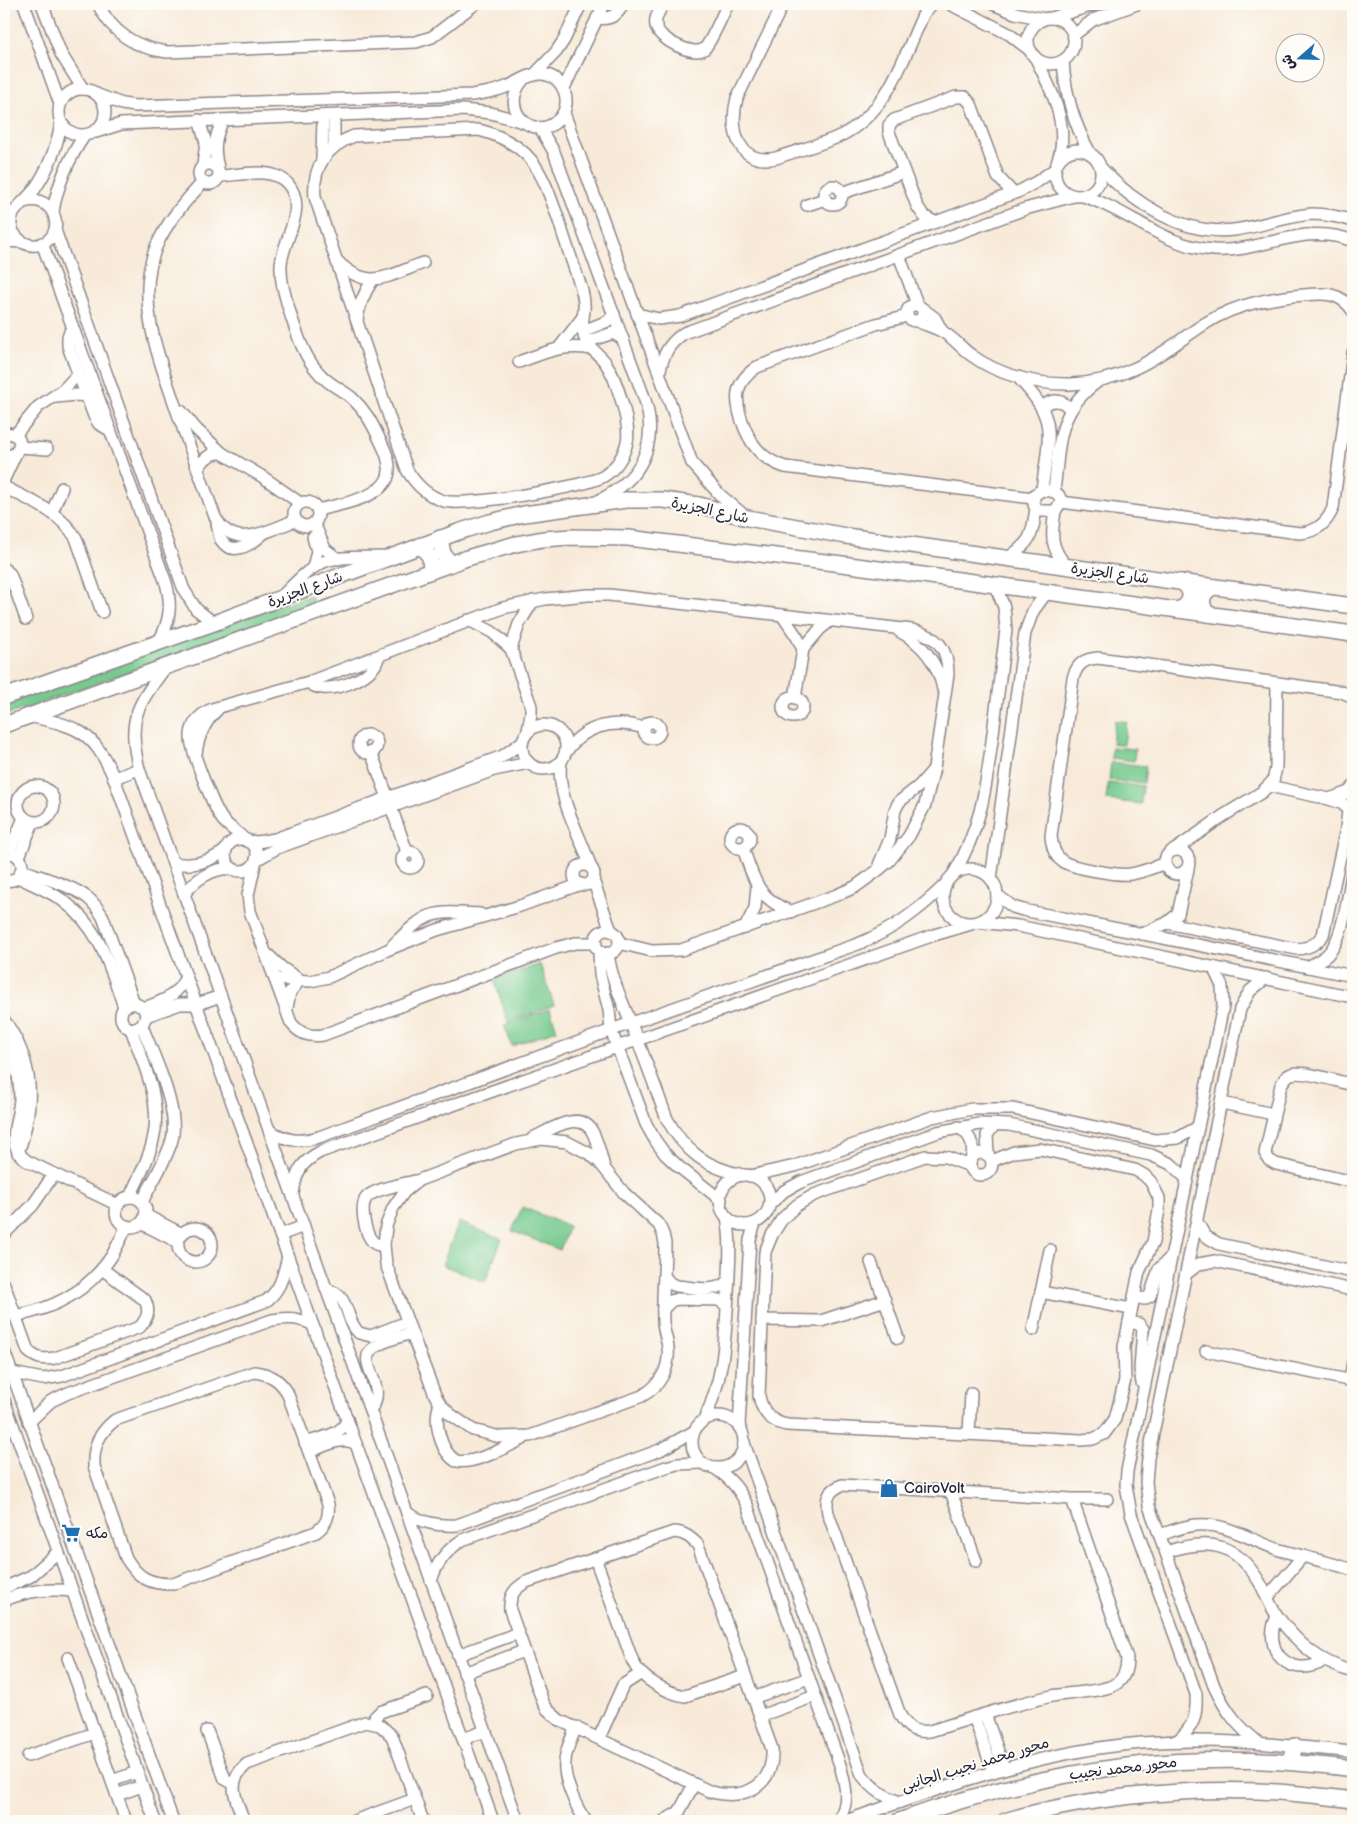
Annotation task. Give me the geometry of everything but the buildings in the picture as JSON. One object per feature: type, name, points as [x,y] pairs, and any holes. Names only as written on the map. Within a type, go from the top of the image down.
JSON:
[{"type":"main road","name":"شارع الجزيرة","points":[[4,697],[214,623],[440,538],[507,518],[626,500],[663,500],[699,505],[748,518],[846,536],[1353,606]]},
{"type":"main road","name":"شارع الجزيرة","points":[[4,725],[489,550],[516,544],[562,538],[599,536],[638,539],[1353,634]]},
{"type":"main road","points":[[440,538],[443,554],[451,564]]},
{"type":"main road","points":[[421,545],[430,557],[431,571]]},
{"type":"main road","points":[[1177,610],[1187,605],[1190,598],[1188,587],[1181,582]]},
{"type":"main road","points":[[1208,614],[1203,608],[1202,600],[1205,593],[1214,587]]},
{"type":"main road","points":[[1292,1762],[1294,1746]]},
{"type":"main road","name":"محور محمد نجيب","points":[[899,1821],[1009,1786],[1089,1770],[1129,1765],[1186,1761],[1251,1760],[1292,1762],[1353,1769]]},
{"type":"main road","name":"محور محمد نجيب","points":[[1005,1821],[1079,1804],[1185,1792],[1257,1790],[1353,1800]]},
{"type":"street","points":[[24,4],[60,104],[59,117],[61,123],[71,133],[84,136],[108,127],[125,124],[463,110],[491,113],[524,122]]},
{"type":"street","points":[[42,4],[61,54],[83,89]]},
{"type":"street","points":[[98,4],[111,25],[130,41],[154,50],[167,52],[416,42],[432,37],[475,4]]},
{"type":"street","points":[[534,75],[556,52],[564,40],[581,4]]},
{"type":"street","points":[[564,88],[604,4]]},
{"type":"street","points":[[597,18],[607,19],[615,16],[623,4]]},
{"type":"street","points":[[663,4],[656,18],[658,32],[670,41],[691,52],[696,52],[706,47],[728,4]]},
{"type":"street","points":[[783,4],[734,108],[735,130],[743,148],[750,155],[767,160],[831,139],[850,130],[867,118],[887,94],[924,6]]},
{"type":"street","points":[[950,4],[1009,34],[1041,62],[1049,64],[1063,61],[1073,50],[1074,35],[1066,23],[1015,13],[992,4]]},
{"type":"street","points":[[1063,61],[1069,102],[1078,129],[1090,153],[1097,160],[1101,168],[1128,193],[1159,214],[1173,221],[1203,230],[1234,230],[1313,214],[1334,216],[1353,222],[1350,239],[1312,234],[1294,235],[1231,250],[1197,248],[1165,238],[1107,205],[1066,193],[1059,187],[1055,178],[1056,165],[1063,142],[1061,123],[1052,94],[1028,44],[1032,28],[1048,18],[1096,4]]},
{"type":"street","points":[[1074,35],[1093,20],[1137,4]]},
{"type":"street","points":[[50,76],[60,75],[67,66]]},
{"type":"street","points":[[60,104],[72,91],[83,89],[91,90],[109,100],[135,106],[472,95],[491,92],[534,75],[542,74],[551,76],[564,88],[566,105],[564,113],[556,123],[540,128],[530,126],[518,116],[514,101],[518,86],[523,80]]},
{"type":"street","points":[[491,92],[493,106],[491,113]]},
{"type":"street","points":[[96,132],[102,126],[106,109],[98,95]]},
{"type":"street","points":[[934,222],[924,216],[917,206],[889,132],[888,128],[891,122],[960,96],[965,97],[971,104],[998,177],[998,198]]},
{"type":"street","points":[[125,124],[122,116],[126,105]]},
{"type":"street","points":[[564,113],[692,463],[720,495],[748,518]]},
{"type":"street","points":[[328,116],[334,146]]},
{"type":"street","points":[[322,159],[334,146],[354,136],[479,130],[513,143],[533,162],[546,186],[581,287],[587,341],[609,368],[626,414],[628,441],[616,466],[606,475],[594,481],[560,489],[462,503],[445,502],[429,495],[416,484],[407,470],[315,197],[315,177],[322,159],[328,116]]},
{"type":"street","points":[[199,120],[206,143],[203,165],[199,173],[203,182]]},
{"type":"street","points":[[203,182],[213,184],[219,172],[214,148],[215,138],[223,120]]},
{"type":"street","points":[[23,242],[14,234],[12,216],[42,178],[49,165],[61,123]]},
{"type":"street","points":[[540,128],[554,152],[646,400],[651,423],[650,437],[645,455],[636,472],[608,496],[590,505]]},
{"type":"street","points":[[53,211],[61,179],[84,136]]},
{"type":"street","points":[[637,314],[648,318],[664,319],[690,312],[1013,193],[1034,184],[1056,165],[1064,154],[1072,150],[1082,150],[1090,153]]},
{"type":"street","points":[[203,165],[211,163],[219,172],[266,173],[278,176],[288,185],[294,196],[295,212],[283,251],[281,285],[302,348],[319,374],[351,398],[367,414],[388,459],[389,472],[385,483],[376,491],[351,501],[317,510]]},
{"type":"street","points":[[659,374],[666,350],[674,340],[684,333],[1025,209],[1092,192],[1098,186],[1101,168]]},
{"type":"street","points":[[807,205],[825,199],[826,190],[830,186],[839,188],[842,193],[904,172]]},
{"type":"street","points":[[998,177],[1013,193]]},
{"type":"street","points":[[203,182],[172,217],[165,229],[156,248],[149,276],[149,318],[162,370],[220,527],[229,534],[240,537],[266,531],[296,520]]},
{"type":"street","points":[[4,211],[35,200],[41,201],[53,211],[56,218],[55,230],[63,254],[180,578],[189,600],[196,609],[214,623]]},
{"type":"street","points":[[908,232],[916,220],[917,206]]},
{"type":"street","points":[[4,241],[23,242],[32,245],[42,243],[50,238],[55,230]]},
{"type":"street","points":[[42,243],[166,583],[170,603],[169,619],[159,641]]},
{"type":"street","points":[[48,259],[53,254],[63,254]]},
{"type":"street","points":[[899,255],[920,307]]},
{"type":"street","points":[[335,260],[346,270],[358,277],[372,281],[423,264]]},
{"type":"street","points":[[356,322],[364,293],[372,281]]},
{"type":"street","points":[[1353,311],[1349,304],[1331,294],[1279,297],[1258,301],[1215,318],[1134,369],[1098,381],[1070,384],[1046,383],[1018,377],[979,361],[942,331],[912,319],[876,324],[756,367],[748,372],[742,380],[738,389],[737,399],[746,432],[755,448],[768,460],[785,467],[1034,503],[1040,510],[1058,507],[1300,533],[1314,530],[1326,521],[1333,508],[1353,352]]},
{"type":"street","points":[[912,319],[908,309],[910,306],[920,307],[935,318],[942,331]]},
{"type":"street","points":[[690,312],[696,328]]},
{"type":"street","points":[[587,341],[614,314]]},
{"type":"street","points":[[558,348],[583,317]]},
{"type":"street","points":[[72,327],[68,337],[68,346],[78,374],[97,422],[102,427],[110,430]]},
{"type":"street","points":[[519,362],[558,348],[570,347],[613,334],[623,339]]},
{"type":"street","points":[[4,480],[10,453],[20,440],[10,434],[38,407],[67,386],[78,374]]},
{"type":"street","points":[[1018,377],[1042,408]]},
{"type":"street","points":[[1070,409],[1098,381]]},
{"type":"street","points":[[1046,383],[1040,395],[1048,432],[1048,491]]},
{"type":"street","points":[[1048,491],[1063,425],[1073,397],[1070,384]]},
{"type":"street","points":[[646,400],[666,394]]},
{"type":"street","points":[[54,397],[87,396]]},
{"type":"street","points":[[1042,408],[1046,403],[1053,400],[1066,404],[1070,409]]},
{"type":"street","points":[[175,404],[197,430],[222,453],[263,477],[300,503],[310,503],[317,510],[318,517],[311,524],[301,525],[296,520],[294,511],[300,503]]},
{"type":"street","points":[[10,453],[46,449]]},
{"type":"street","points":[[198,469],[202,461],[208,456],[216,452],[222,453]]},
{"type":"street","points":[[4,487],[52,512],[66,523],[76,538],[102,612]]},
{"type":"street","points":[[52,512],[62,488]]},
{"type":"street","points":[[1008,558],[1028,542],[1033,529],[1036,493],[1048,491],[1059,496],[1052,532],[1053,543],[1058,556],[1067,566]]},
{"type":"street","points":[[311,524],[325,549],[338,559]]},
{"type":"street","points":[[311,524],[317,550],[313,568]]},
{"type":"street","points":[[281,598],[292,585],[321,563],[338,559],[395,556]]},
{"type":"street","points":[[4,569],[10,574],[26,619]]},
{"type":"street","points":[[166,583],[180,578]]},
{"type":"street","points":[[995,585],[1004,606],[1006,630],[985,794],[970,844],[949,880],[943,900],[950,914],[963,923],[1018,926],[1353,997]]},
{"type":"street","points":[[991,880],[1025,633],[1033,611],[1046,592]]},
{"type":"street","points":[[248,895],[256,862],[256,849],[227,825],[214,804],[196,755],[201,733],[208,719],[219,708],[309,682],[319,688],[346,684],[373,669],[378,657],[469,620],[503,608],[566,596],[609,595],[782,615],[924,633],[935,639],[944,649],[948,661],[948,674],[934,768],[926,805],[909,836],[889,861],[854,887],[696,946],[674,951],[652,951],[619,943]]},
{"type":"street","points":[[511,648],[519,624],[532,601]]},
{"type":"street","points":[[782,615],[803,649]]},
{"type":"street","points":[[469,620],[492,632],[511,648],[531,706],[545,724]]},
{"type":"street","points":[[795,698],[803,649],[815,633],[830,621]]},
{"type":"street","points":[[896,629],[908,636],[928,655],[941,680],[944,693]]},
{"type":"street","points":[[1165,864],[1141,872],[1123,875],[1068,864],[1055,853],[1051,836],[1073,678],[1076,669],[1081,663],[1089,659],[1098,658],[1277,682],[1342,692],[1353,697]]},
{"type":"street","points":[[165,668],[138,708],[134,726],[133,745],[139,769],[518,1821]]},
{"type":"street","points":[[1188,869],[1181,874],[1172,873],[1166,868],[1167,855],[1269,786],[1275,774],[1277,682]]},
{"type":"street","points":[[184,894],[204,876],[224,868],[246,871],[277,848],[502,756],[522,742],[528,731],[531,706]]},
{"type":"street","points":[[28,716],[58,722],[76,729],[91,740],[104,754],[197,1004],[493,1821]]},
{"type":"street","points":[[227,825],[226,857],[228,864],[243,882],[248,895],[250,911],[291,1023],[296,1030],[304,1035],[322,1035],[556,948],[576,943],[601,949],[616,950],[619,943],[618,936],[611,930],[562,790],[560,774],[566,744],[564,737],[559,730],[545,724],[528,731]]},
{"type":"street","points":[[542,769],[556,766],[575,740],[598,726],[633,724],[644,728]]},
{"type":"street","points":[[559,730],[588,731]]},
{"type":"street","points":[[522,742],[524,757],[529,763],[542,769],[562,790]]},
{"type":"street","points":[[371,752],[407,852]]},
{"type":"street","points":[[173,862],[186,865],[199,863],[216,857],[238,840],[266,841],[275,839],[494,770],[529,763]]},
{"type":"street","points":[[876,871],[887,849],[895,810],[900,802],[934,768]]},
{"type":"street","points":[[114,778],[139,769]]},
{"type":"street","points":[[1167,923],[1297,949],[1307,948],[1316,943],[1323,935],[1346,829],[1348,810],[1336,799],[1269,786]]},
{"type":"street","points":[[1336,799],[1349,792],[1353,787]]},
{"type":"street","points":[[911,793],[926,805]]},
{"type":"street","points":[[4,880],[13,880],[20,873],[22,865],[10,854],[29,820]]},
{"type":"street","points":[[1346,829],[1353,845]]},
{"type":"street","points":[[891,831],[909,836]]},
{"type":"street","points":[[580,884],[577,882],[575,870],[582,843]]},
{"type":"street","points":[[743,848],[757,886],[771,902],[791,912]]},
{"type":"street","points":[[1141,935],[1167,923],[1178,914],[1189,865],[1189,857],[1183,851],[1175,850]]},
{"type":"street","points":[[199,863],[204,876]]},
{"type":"street","points":[[555,893],[575,870],[584,865],[592,874]]},
{"type":"street","points":[[269,1130],[281,1138],[307,1141],[611,1030],[875,937],[912,914],[960,871],[977,870],[984,874],[991,880],[997,895],[996,904],[992,912],[986,918],[975,923],[934,935],[320,1152],[307,1159],[299,1169],[293,1196]]},
{"type":"street","points":[[1308,966],[1319,962],[1335,944],[1340,933],[1353,870]]},
{"type":"street","points":[[20,873],[71,906],[89,926],[104,949],[137,1015],[156,1119],[151,1149],[130,1197]]},
{"type":"street","points":[[20,873],[79,892],[89,898],[103,917],[170,1103],[174,1121],[169,1149],[142,1202]]},
{"type":"street","points":[[275,979],[310,981],[329,977],[420,937],[520,906],[580,884],[585,885],[592,874]]},
{"type":"street","points":[[745,928],[755,908],[757,886]]},
{"type":"street","points":[[997,895],[1009,904],[1023,910],[1353,976]]},
{"type":"street","points":[[755,908],[771,902]]},
{"type":"street","points":[[387,950],[412,926],[429,915],[450,912],[490,914]]},
{"type":"street","points":[[450,912],[451,926]]},
{"type":"street","points":[[1178,914],[1209,947]]},
{"type":"street","points":[[412,926],[420,937]]},
{"type":"street","points":[[611,930],[602,931],[598,934],[601,949],[667,1119],[682,1143],[704,1161],[716,1168],[747,1175],[759,1179],[766,1186],[770,1194],[770,1204],[762,1218],[755,1223],[745,1225],[736,1223],[727,1217],[722,1209],[721,1200],[725,1186],[736,1177],[747,1175],[795,1166],[932,1117],[972,1109],[1013,1109],[1156,1140],[1178,1138],[1198,1126]]},
{"type":"street","points":[[601,949],[600,975],[609,1010],[611,1030],[646,1124],[654,1140],[666,1154],[679,1167],[721,1200]]},
{"type":"street","points":[[266,953],[282,968],[300,980]]},
{"type":"street","points":[[1177,1741],[1187,1732],[1194,1721],[1197,1708],[1196,1694],[1131,1514],[1127,1493],[1127,1471],[1223,1006],[1222,986],[1213,967]]},
{"type":"street","points":[[137,1015],[169,998],[180,988],[186,976]]},
{"type":"street","points":[[1259,1743],[1232,1718],[1221,1702],[1214,1686],[1149,1506],[1146,1470],[1240,1009],[1250,991],[1266,978]]},
{"type":"street","points":[[288,1015],[287,1007],[290,992],[300,980]]},
{"type":"street","points":[[137,1015],[180,1004],[197,1004],[221,996]]},
{"type":"street","points":[[4,1020],[17,1041],[18,1056]]},
{"type":"street","points":[[4,1038],[18,1056],[29,1081],[30,1108],[26,1129],[18,1153],[27,1161],[118,1205]]},
{"type":"street","points":[[1353,1085],[1302,1073],[1293,1073],[1285,1078],[1281,1085],[1273,1114],[1265,1153],[1269,1160],[1276,1164],[1353,1182]]},
{"type":"street","points":[[1222,1103],[1273,1114]]},
{"type":"street","points":[[384,1245],[374,1243],[370,1236],[362,1210],[366,1198],[377,1191],[419,1180],[528,1140],[570,1121],[581,1122],[593,1133],[606,1171]]},
{"type":"street","points":[[770,1204],[784,1191],[801,1182],[938,1132],[958,1127],[995,1124],[1009,1125],[1151,1155],[1171,1164],[1188,1179]]},
{"type":"street","points":[[958,1127],[970,1138],[973,1149],[971,1162],[976,1174],[985,1175],[990,1170],[987,1135],[995,1124]]},
{"type":"street","points":[[440,1404],[437,1415],[437,1427],[447,1453],[456,1461],[468,1462],[502,1450],[530,1436],[651,1391],[665,1371],[668,1359],[668,1346],[663,1329],[665,1243],[659,1226],[624,1193],[590,1154],[567,1142],[541,1139],[528,1140]]},
{"type":"street","points":[[1040,1149],[1135,1170],[1148,1178],[1157,1192],[1159,1210],[1153,1242],[1140,1267],[1124,1347],[1126,1376],[1114,1419],[1104,1434],[1087,1440],[787,1425],[775,1422],[766,1414],[759,1396],[766,1252],[776,1228],[797,1205],[814,1195],[925,1156],[946,1157],[971,1162],[980,1153],[990,1158],[1014,1152],[1040,1149]]},
{"type":"street","points":[[4,1234],[33,1205],[54,1174]]},
{"type":"street","points":[[419,1180],[404,1192],[393,1208],[386,1226],[384,1245],[386,1264],[440,1404],[461,1423],[486,1435],[514,1438],[530,1436]]},
{"type":"street","points":[[125,1198],[139,1199],[142,1202],[146,1208],[143,1219],[132,1227],[127,1226],[117,1218],[118,1205],[125,1198]]},
{"type":"street","points":[[702,1464],[692,1449],[691,1440],[693,1432],[705,1418],[712,1403],[721,1372],[730,1244],[727,1217]]},
{"type":"street","points":[[143,1219],[180,1238]]},
{"type":"street","points":[[1198,1222],[1205,1236],[1219,1244],[1353,1272]]},
{"type":"street","points":[[739,1426],[750,1240],[755,1223]]},
{"type":"street","points":[[14,1316],[35,1312],[63,1300],[80,1290],[102,1269],[112,1255],[127,1226]]},
{"type":"street","points":[[280,1235],[304,1226]]},
{"type":"street","points":[[1033,1330],[1050,1250]]},
{"type":"street","points":[[12,1373],[42,1379],[62,1376],[266,1301],[281,1283],[288,1257]]},
{"type":"street","points":[[1041,1292],[1132,1303],[1150,1296],[1159,1269],[1171,1257]]},
{"type":"street","points":[[1186,1274],[1199,1264],[1215,1261],[1353,1290]]},
{"type":"street","points":[[871,1262],[898,1338]]},
{"type":"street","points":[[4,1284],[28,1351],[36,1358],[45,1360],[140,1326],[148,1316],[145,1300],[102,1269]]},
{"type":"street","points":[[664,1276],[671,1284],[677,1286],[715,1288],[725,1285],[728,1281]]},
{"type":"street","points":[[326,1289],[342,1297],[352,1324],[359,1333],[371,1336],[407,1322]]},
{"type":"street","points":[[663,1309],[671,1301],[677,1299],[719,1300],[727,1306]]},
{"type":"street","points":[[744,1331],[762,1326],[821,1322],[885,1300]]},
{"type":"street","points":[[29,1422],[51,1401],[68,1393],[272,1320],[288,1317],[298,1318],[312,1324]]},
{"type":"street","points":[[1129,1322],[1139,1324],[1143,1329],[1140,1370],[1144,1387]]},
{"type":"street","points":[[370,1410],[375,1404],[377,1397],[377,1389],[368,1362],[371,1350],[376,1346],[412,1333]]},
{"type":"street","points":[[4,1351],[173,1821]]},
{"type":"street","points":[[1206,1351],[1352,1380],[1353,1362]]},
{"type":"street","points":[[254,1372],[265,1373],[274,1377],[282,1384],[287,1392],[307,1447],[328,1504],[327,1521],[322,1527],[316,1532],[173,1584],[158,1584],[145,1579],[133,1570],[126,1558],[94,1466],[93,1453],[97,1440],[104,1428],[115,1420],[254,1372]]},
{"type":"street","points":[[968,1434],[970,1393]]},
{"type":"street","points":[[4,1400],[154,1821]]},
{"type":"street","points":[[705,1418],[723,1416],[739,1426],[862,1775],[872,1788],[885,1797],[900,1802]]},
{"type":"street","points":[[307,1447],[345,1426],[347,1419]]},
{"type":"street","points":[[407,1513],[418,1520],[430,1524],[457,1525],[660,1450],[693,1432]]},
{"type":"street","points":[[307,1447],[342,1440],[350,1440],[356,1444]]},
{"type":"street","points":[[716,1469],[724,1468],[738,1459],[744,1443]]},
{"type":"street","points":[[431,1581],[435,1568],[442,1557],[451,1547],[462,1540],[666,1468],[683,1464],[702,1464],[716,1469],[740,1491],[746,1505],[845,1781],[847,1797],[844,1812],[838,1821]]},
{"type":"street","points":[[1072,1499],[1126,1658],[1127,1668],[1123,1678],[1115,1685],[1106,1688],[1055,1695],[920,1732],[912,1730],[905,1723],[894,1697],[826,1504],[828,1495],[834,1488],[842,1485],[1072,1499],[1107,1499]]},
{"type":"street","points":[[951,1492],[976,1561]]},
{"type":"street","points":[[1160,1535],[1186,1526],[1217,1526],[1228,1528],[1274,1548],[1328,1561],[1353,1570]]},
{"type":"street","points":[[1186,1526],[1192,1544]]},
{"type":"street","points":[[674,1532],[683,1533],[698,1545],[772,1749],[770,1767],[761,1782],[744,1793],[734,1795],[711,1792],[559,1720],[547,1709],[510,1610],[512,1593],[518,1586],[526,1582],[595,1558],[674,1532]]},
{"type":"street","points":[[1237,1556],[1246,1537]]},
{"type":"street","points":[[1166,1552],[1192,1544],[1216,1546],[1237,1556],[1255,1575],[1266,1598],[1278,1616],[1302,1644],[1324,1662],[1353,1672]]},
{"type":"street","points":[[4,1588],[31,1576],[58,1552]]},
{"type":"street","points":[[1266,1598],[1303,1556]]},
{"type":"street","points":[[595,1558],[633,1662],[640,1674],[645,1678],[672,1692],[685,1696],[745,1676]]},
{"type":"street","points":[[4,1600],[36,1590],[72,1591]]},
{"type":"street","points":[[1278,1616],[1273,1627],[1272,1638],[1275,1650],[1282,1659],[1291,1665],[1302,1668],[1314,1667],[1324,1662]]},
{"type":"street","points":[[458,1655],[518,1633]]},
{"type":"street","points":[[464,1673],[524,1651]]},
{"type":"street","points":[[68,1658],[126,1821]]},
{"type":"street","points":[[599,1738],[623,1685],[640,1674]]},
{"type":"street","points":[[753,1698],[809,1678]]},
{"type":"street","points":[[373,1723],[375,1717],[380,1712],[427,1696]]},
{"type":"street","points":[[760,1716],[815,1696]]},
{"type":"street","points":[[119,1721],[135,1715]]},
{"type":"street","points":[[980,1716],[998,1770]]},
{"type":"street","points":[[244,1821],[234,1792],[234,1784],[241,1769],[247,1764],[365,1722],[380,1725],[392,1736],[423,1821]]},
{"type":"street","points":[[576,1727],[566,1754],[565,1767],[575,1802],[586,1821]]},
{"type":"street","points":[[207,1731],[225,1779],[234,1784]]},
{"type":"street","points":[[463,1739],[485,1731]]},
{"type":"street","points":[[28,1756],[95,1733]]},
{"type":"street","name":"محور محمد نجيب الجانبى","points":[[846,1821],[998,1770],[1038,1759],[1098,1748],[1177,1741],[1259,1743],[1353,1752]]},
{"type":"street","points":[[112,1781],[137,1772]]},
{"type":"street","points":[[664,1821],[679,1812],[694,1784]]},
{"type":"street","points":[[116,1795],[142,1786]]},
{"type":"street","points":[[354,1821],[415,1799]]},
{"type":"green space","points":[[311,595],[314,606],[4,716],[4,702]]},
{"type":"green space","points":[[1115,720],[1127,722],[1124,745],[1112,743]]},
{"type":"green space","points":[[1112,747],[1135,749],[1134,761],[1111,758]]},
{"type":"green space","points":[[1111,762],[1146,766],[1144,783],[1109,780]]},
{"type":"green space","points":[[1108,783],[1143,786],[1141,804],[1106,800]]},
{"type":"green space","points":[[540,964],[554,1005],[508,1022],[494,980]]},
{"type":"green space","points":[[550,1009],[557,1030],[512,1046],[504,1025]]},
{"type":"green space","points":[[522,1207],[569,1226],[560,1250],[512,1231]]},
{"type":"green space","points":[[459,1222],[502,1239],[485,1282],[442,1265]]},
{"type":"place","name":"CairoVolt","points":[[889,1488]]},
{"type":"place","name":"مكه","points":[[71,1533]]}]
